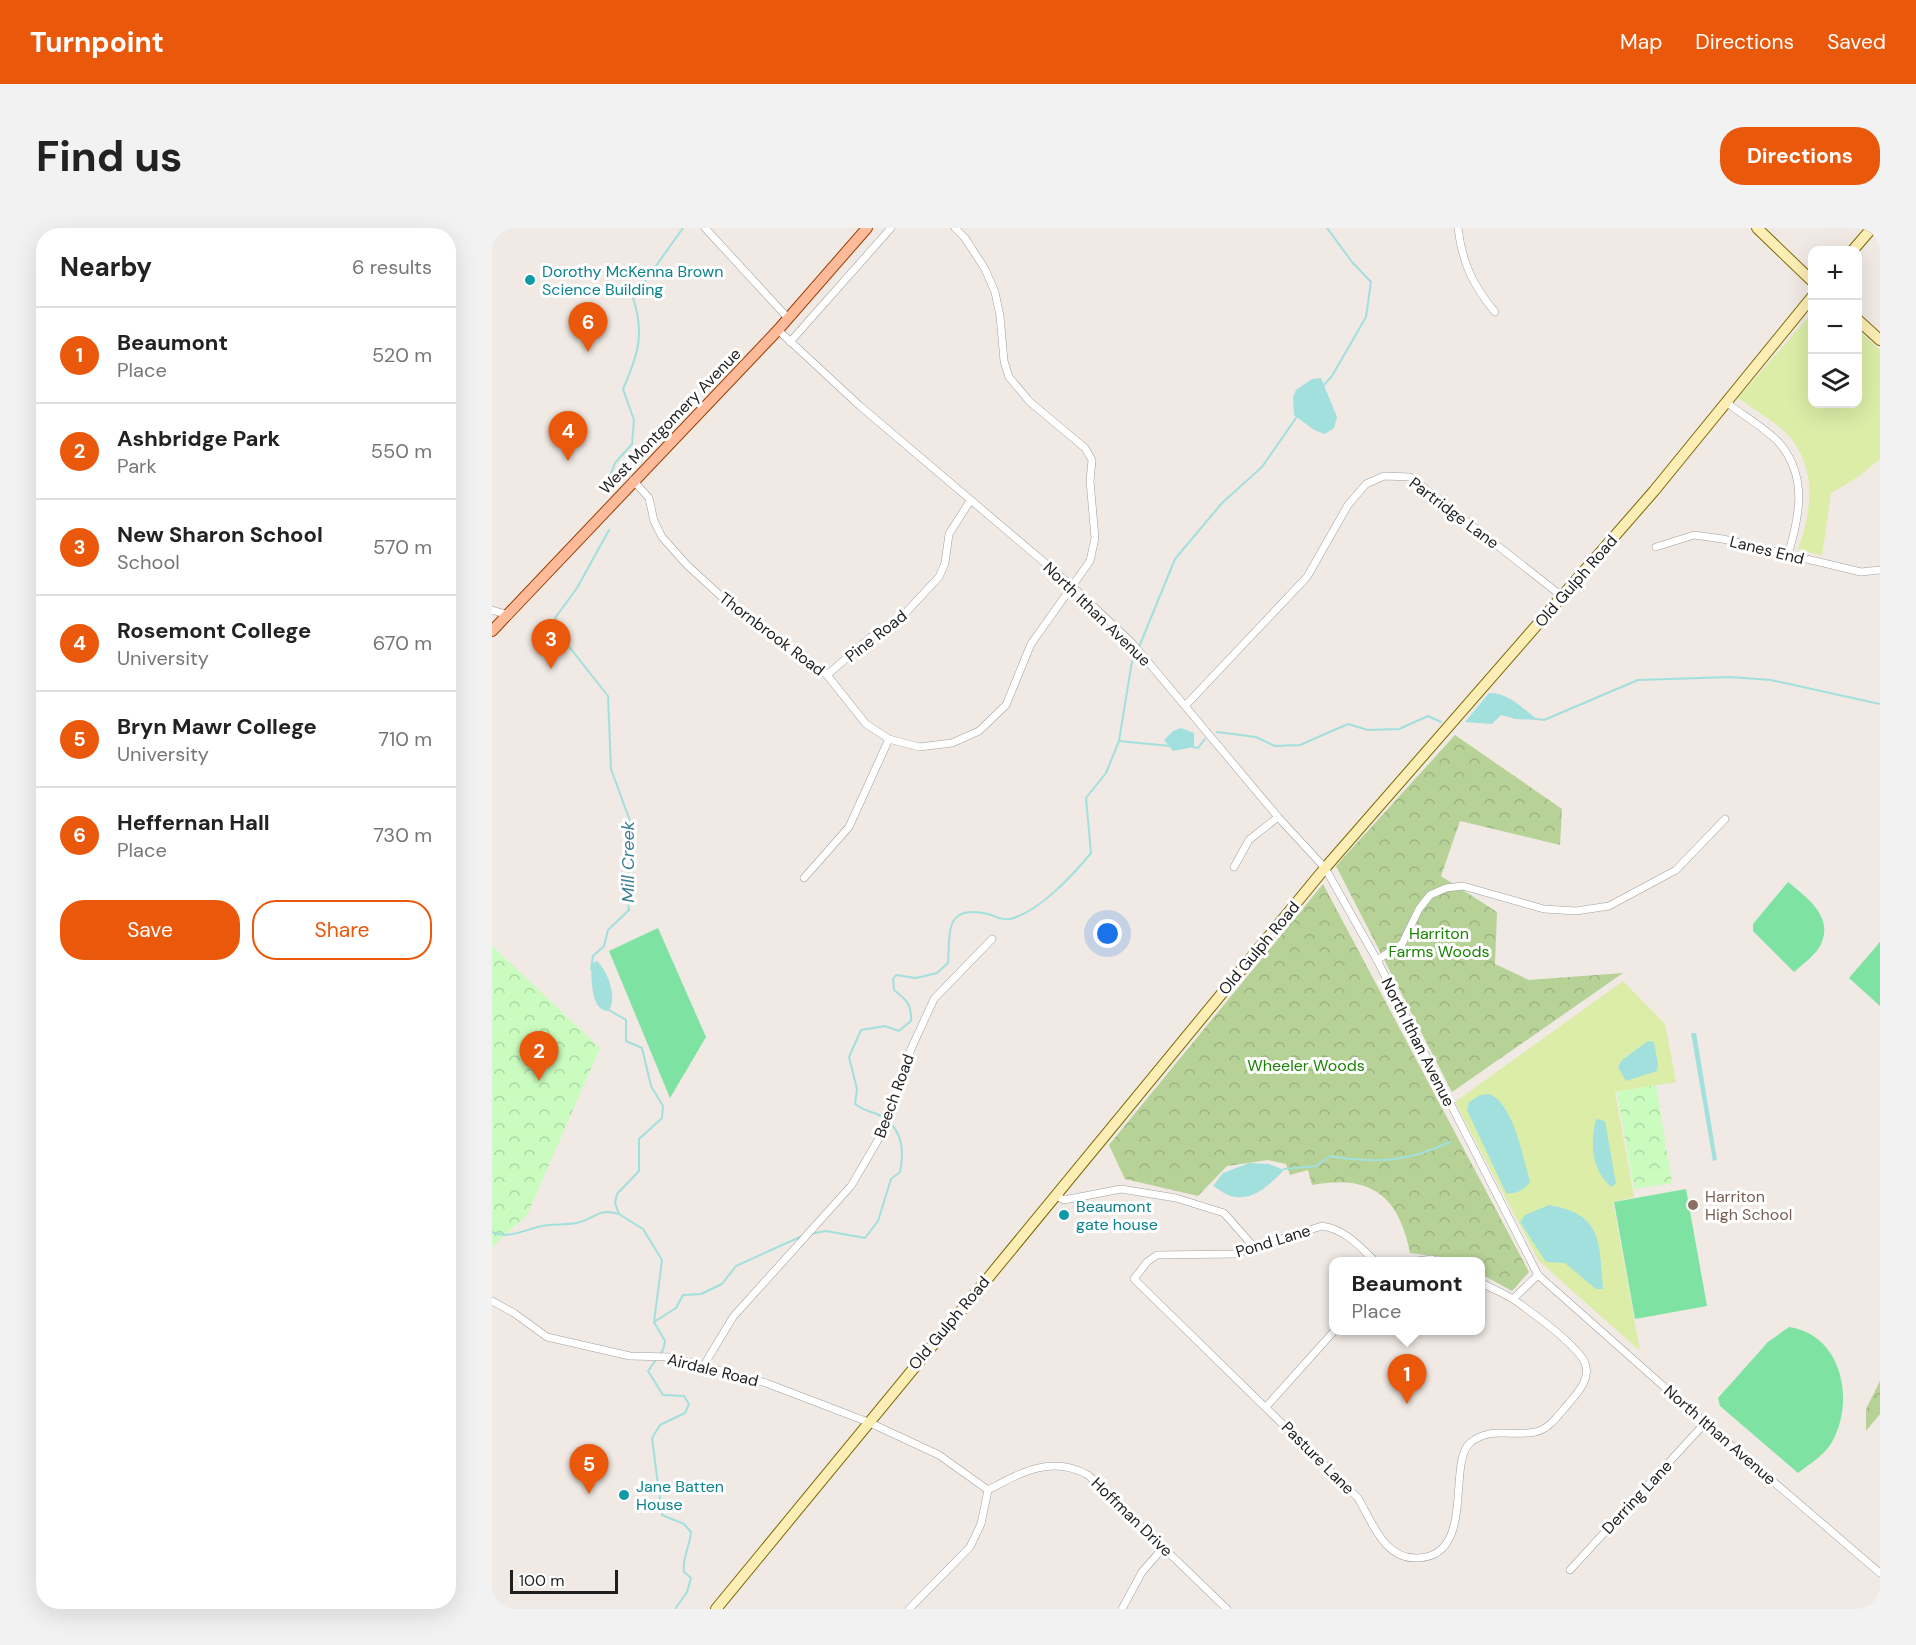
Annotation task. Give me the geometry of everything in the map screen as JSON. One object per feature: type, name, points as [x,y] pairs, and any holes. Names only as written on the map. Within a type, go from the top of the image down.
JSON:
[{"type":"main road","name":"West Montgomery Avenue","points":[[492,631],[777,330],[867,228]]},
{"type":"street","points":[[705,228],[788,318]]},
{"type":"street","points":[[790,342],[891,228]]},
{"type":"street","name":"Thornbrook Road","points":[[633,480],[649,498],[654,521],[662,537],[687,565],[723,598],[827,675],[866,724],[889,739],[919,747],[966,739],[991,722],[1006,705],[1031,644],[1071,585],[1077,581],[1093,550],[1090,454],[1030,402],[1010,377],[1004,361],[1000,316],[995,292],[985,269],[965,238],[955,228]]},
{"type":"street","points":[[1458,228],[1467,272],[1481,296],[1495,312]]},
{"type":"street","points":[[1757,228],[1808,276]]},
{"type":"street","points":[[1856,246],[1872,228]]},
{"type":"street","name":"Old Gulph Road","points":[[716,1609],[1325,868],[1563,597],[1810,300]]},
{"type":"street","points":[[1862,324],[1880,340]]},
{"type":"street","name":"North Ithan Avenue","points":[[777,330],[970,501],[1071,585],[1145,657],[1278,817],[1325,868],[1377,960],[1538,1275],[1704,1423],[1880,1573]]},
{"type":"street","points":[[1726,402],[1781,445],[1795,471],[1801,500],[1788,555]]},
{"type":"street","name":"Partridge Lane","points":[[1186,705],[1307,577],[1348,505],[1366,484],[1384,476],[1410,477],[1563,597]]},
{"type":"street","name":"Pine Road","points":[[827,675],[871,637],[897,622],[939,577],[945,563],[949,534],[970,501]]},
{"type":"street","name":"Lanes End","points":[[1656,547],[1694,535],[1723,539],[1861,572],[1880,570]]},
{"type":"street","points":[[492,610],[509,615]]},
{"type":"street","points":[[804,878],[849,827],[889,739]]},
{"type":"street","points":[[1234,867],[1249,840],[1278,817]]},
{"type":"street","points":[[1377,960],[1402,944],[1419,909],[1430,895],[1446,888],[1463,886],[1544,909],[1576,911],[1609,906],[1676,870],[1725,819]]},
{"type":"street","name":"Beech Road","points":[[704,1365],[733,1317],[795,1245],[818,1226],[851,1186],[881,1135],[911,1048],[934,999],[992,939]]},
{"type":"street","points":[[1055,1195],[1064,1200],[1121,1189],[1176,1198],[1224,1213],[1254,1247]]},
{"type":"street","name":"Pond Lane","points":[[1157,1255],[1234,1254],[1322,1226],[1333,1227],[1347,1235],[1371,1257]]},
{"type":"street","name":"Pasture Lane","points":[[1157,1255],[1134,1279],[1358,1498],[1382,1540],[1395,1554],[1409,1559],[1425,1558],[1441,1549],[1455,1525],[1460,1496],[1460,1468],[1466,1446],[1478,1436],[1489,1432],[1536,1432],[1546,1428],[1582,1388],[1586,1376],[1585,1364],[1573,1348],[1513,1299]]},
{"type":"street","points":[[1485,1285],[1513,1299],[1538,1275]]},
{"type":"street","name":"Airdale Road","points":[[492,1301],[514,1313],[547,1337],[630,1356],[670,1357],[766,1383],[868,1422],[939,1455],[988,1490]]},
{"type":"street","points":[[1266,1407],[1331,1335]]},
{"type":"street","name":"Derring Lane","points":[[1570,1570],[1704,1423]]},
{"type":"street","name":"Hoffman Drive","points":[[988,1490],[1022,1472],[1044,1465],[1064,1465],[1078,1470],[1088,1475],[1227,1609]]},
{"type":"street","points":[[909,1609],[970,1546],[981,1524],[988,1490]]},
{"type":"street","points":[[1122,1609],[1142,1572],[1164,1548]]},
{"type":"green space","points":[[1808,318],[1808,408],[1862,408],[1862,334],[1880,350],[1880,459],[1858,477],[1831,493],[1822,556],[1798,549],[1806,522],[1809,494],[1809,480],[1801,454],[1788,435],[1738,398]]},
{"type":"green space","name":"Harriton Farms Woods","points":[[1455,735],[1562,809],[1560,845],[1460,821],[1441,876],[1497,912],[1495,964],[1529,980],[1623,973],[1452,1092],[1336,866]]},
{"type":"green space","points":[[1788,882],[1816,908],[1824,925],[1824,934],[1819,948],[1794,972],[1753,931],[1753,924]]},
{"type":"green space","name":"Wheeler Woods","points":[[1323,884],[1529,1272],[1512,1291],[1485,1276],[1485,1257],[1441,1257],[1410,1253],[1398,1216],[1379,1193],[1366,1186],[1332,1182],[1312,1185],[1308,1170],[1290,1175],[1286,1164],[1268,1160],[1227,1166],[1198,1196],[1125,1179],[1109,1145]]},
{"type":"green space","points":[[658,928],[706,1037],[670,1098],[609,951]]},
{"type":"green space","points":[[1880,942],[1880,1006],[1849,978]]},
{"type":"green space","points":[[492,946],[600,1048],[527,1215],[492,1247]]},
{"type":"green space","points":[[1623,981],[1665,1024],[1676,1082],[1615,1092],[1634,1197],[1613,1202],[1640,1351],[1539,1261],[1455,1102]]},
{"type":"green space","points":[[1656,1085],[1672,1183],[1634,1189],[1617,1092]]},
{"type":"green space","points":[[1686,1189],[1707,1306],[1635,1319],[1614,1202]]},
{"type":"green space","points":[[1789,1327],[1807,1333],[1822,1343],[1832,1356],[1843,1390],[1843,1408],[1832,1442],[1821,1456],[1798,1473],[1720,1406],[1718,1398],[1768,1342]]},
{"type":"green space","points":[[1880,1381],[1880,1414],[1866,1431],[1866,1409]]},
{"type":"water","points":[[1321,378],[1337,417],[1334,428],[1325,434],[1314,430],[1294,415],[1293,397],[1296,390],[1312,379]]},
{"type":"water","points":[[1489,693],[1509,698],[1538,720],[1516,719],[1501,715],[1492,724],[1465,722]]},
{"type":"water","points":[[1181,728],[1194,733],[1194,747],[1173,751],[1164,740],[1173,731]]},
{"type":"water","points":[[597,961],[604,971],[612,992],[611,1006],[608,1011],[598,1005],[593,992],[591,964]]},
{"type":"water","points":[[1691,1033],[1696,1033],[1717,1160],[1713,1161]]},
{"type":"water","points":[[1648,1041],[1654,1042],[1657,1071],[1626,1081],[1618,1067],[1622,1060]]},
{"type":"water","points":[[1490,1094],[1505,1109],[1524,1159],[1530,1182],[1517,1192],[1506,1193],[1467,1110],[1469,1102],[1480,1095]]},
{"type":"water","points":[[1596,1119],[1605,1121],[1616,1184],[1611,1187],[1599,1172],[1594,1155],[1593,1137]]},
{"type":"water","points":[[1249,1163],[1269,1164],[1284,1170],[1262,1190],[1249,1196],[1232,1196],[1213,1186],[1223,1173]]},
{"type":"water","points":[[1549,1205],[1567,1209],[1580,1215],[1589,1223],[1598,1244],[1603,1289],[1596,1289],[1565,1263],[1546,1262],[1520,1222],[1525,1215]]},
{"type":"waterway","name":"Mill Creek","points":[[604,492],[615,463],[632,444],[634,420],[623,389],[633,366],[638,344],[639,323],[633,298],[683,228]]},
{"type":"waterway","points":[[1323,386],[1332,376],[1366,317],[1371,282],[1352,262],[1327,228]]},
{"type":"waterway","points":[[1139,647],[1175,559],[1222,503],[1262,467],[1298,415]]},
{"type":"waterway","name":"Mill Creek","points":[[591,969],[593,956],[604,946],[608,930],[629,910],[626,885],[632,859],[630,821],[611,769],[608,696],[563,639],[555,618],[577,588],[609,530]]},
{"type":"waterway","points":[[810,1234],[826,1231],[865,1238],[878,1221],[891,1179],[900,1172],[902,1154],[896,1131],[885,1119],[855,1104],[857,1089],[849,1057],[861,1030],[885,1026],[899,1031],[911,1021],[909,1007],[894,990],[893,979],[896,975],[916,978],[937,973],[948,963],[950,931],[957,917],[964,913],[974,912],[1005,919],[1021,915],[1055,892],[1091,853],[1086,798],[1106,773],[1119,741],[1132,661],[1136,652]]},
{"type":"waterway","points":[[1537,719],[1544,720],[1638,680],[1730,677],[1771,680],[1880,704]]},
{"type":"waterway","points":[[1217,732],[1256,737],[1275,746],[1300,745],[1348,724],[1368,730],[1399,729],[1428,716],[1441,722]]},
{"type":"waterway","points":[[1193,747],[1198,748],[1205,739]]},
{"type":"waterway","points":[[1119,741],[1170,746]]},
{"type":"waterway","name":"Mill Creek","points":[[609,1010],[626,1020],[626,1041],[642,1048],[651,1086],[663,1106],[662,1118],[639,1139],[639,1171],[617,1194],[615,1203],[619,1214],[643,1229],[662,1260],[654,1322],[665,1341],[663,1350],[648,1371],[663,1395],[684,1396],[689,1404],[685,1413],[660,1425],[652,1438],[662,1515],[684,1524],[691,1532],[684,1567],[684,1572],[691,1578],[687,1592],[675,1609]]},
{"type":"waterway","points":[[1284,1169],[1316,1166],[1330,1156],[1362,1160],[1405,1157],[1420,1154],[1450,1142]]},
{"type":"waterway","points":[[492,1232],[504,1235],[547,1225],[575,1223],[607,1212],[619,1214]]},
{"type":"waterway","points":[[654,1322],[676,1308],[683,1295],[701,1294],[722,1284],[736,1266],[802,1236]]},
{"type":"place","name":"Dorothy McKenna Brown Science Building","points":[[530,280]]},
{"type":"place","name":"Heffernan Hall","points":[[588,352]]},
{"type":"place","name":"Rosemont College","points":[[568,461]]},
{"type":"place","name":"New Sharon School","points":[[551,669]]},
{"type":"place","name":"Ashbridge Park","points":[[539,1081]]},
{"type":"place","name":"Harriton High School","points":[[1693,1205]]},
{"type":"place","name":"Beaumont gate house","points":[[1064,1215]]},
{"type":"place","name":"Beaumont","points":[[1407,1404]]},
{"type":"place","name":"Bryn Mawr College","points":[[589,1494]]},
{"type":"place","name":"Jane Batten House","points":[[624,1495]]}]
